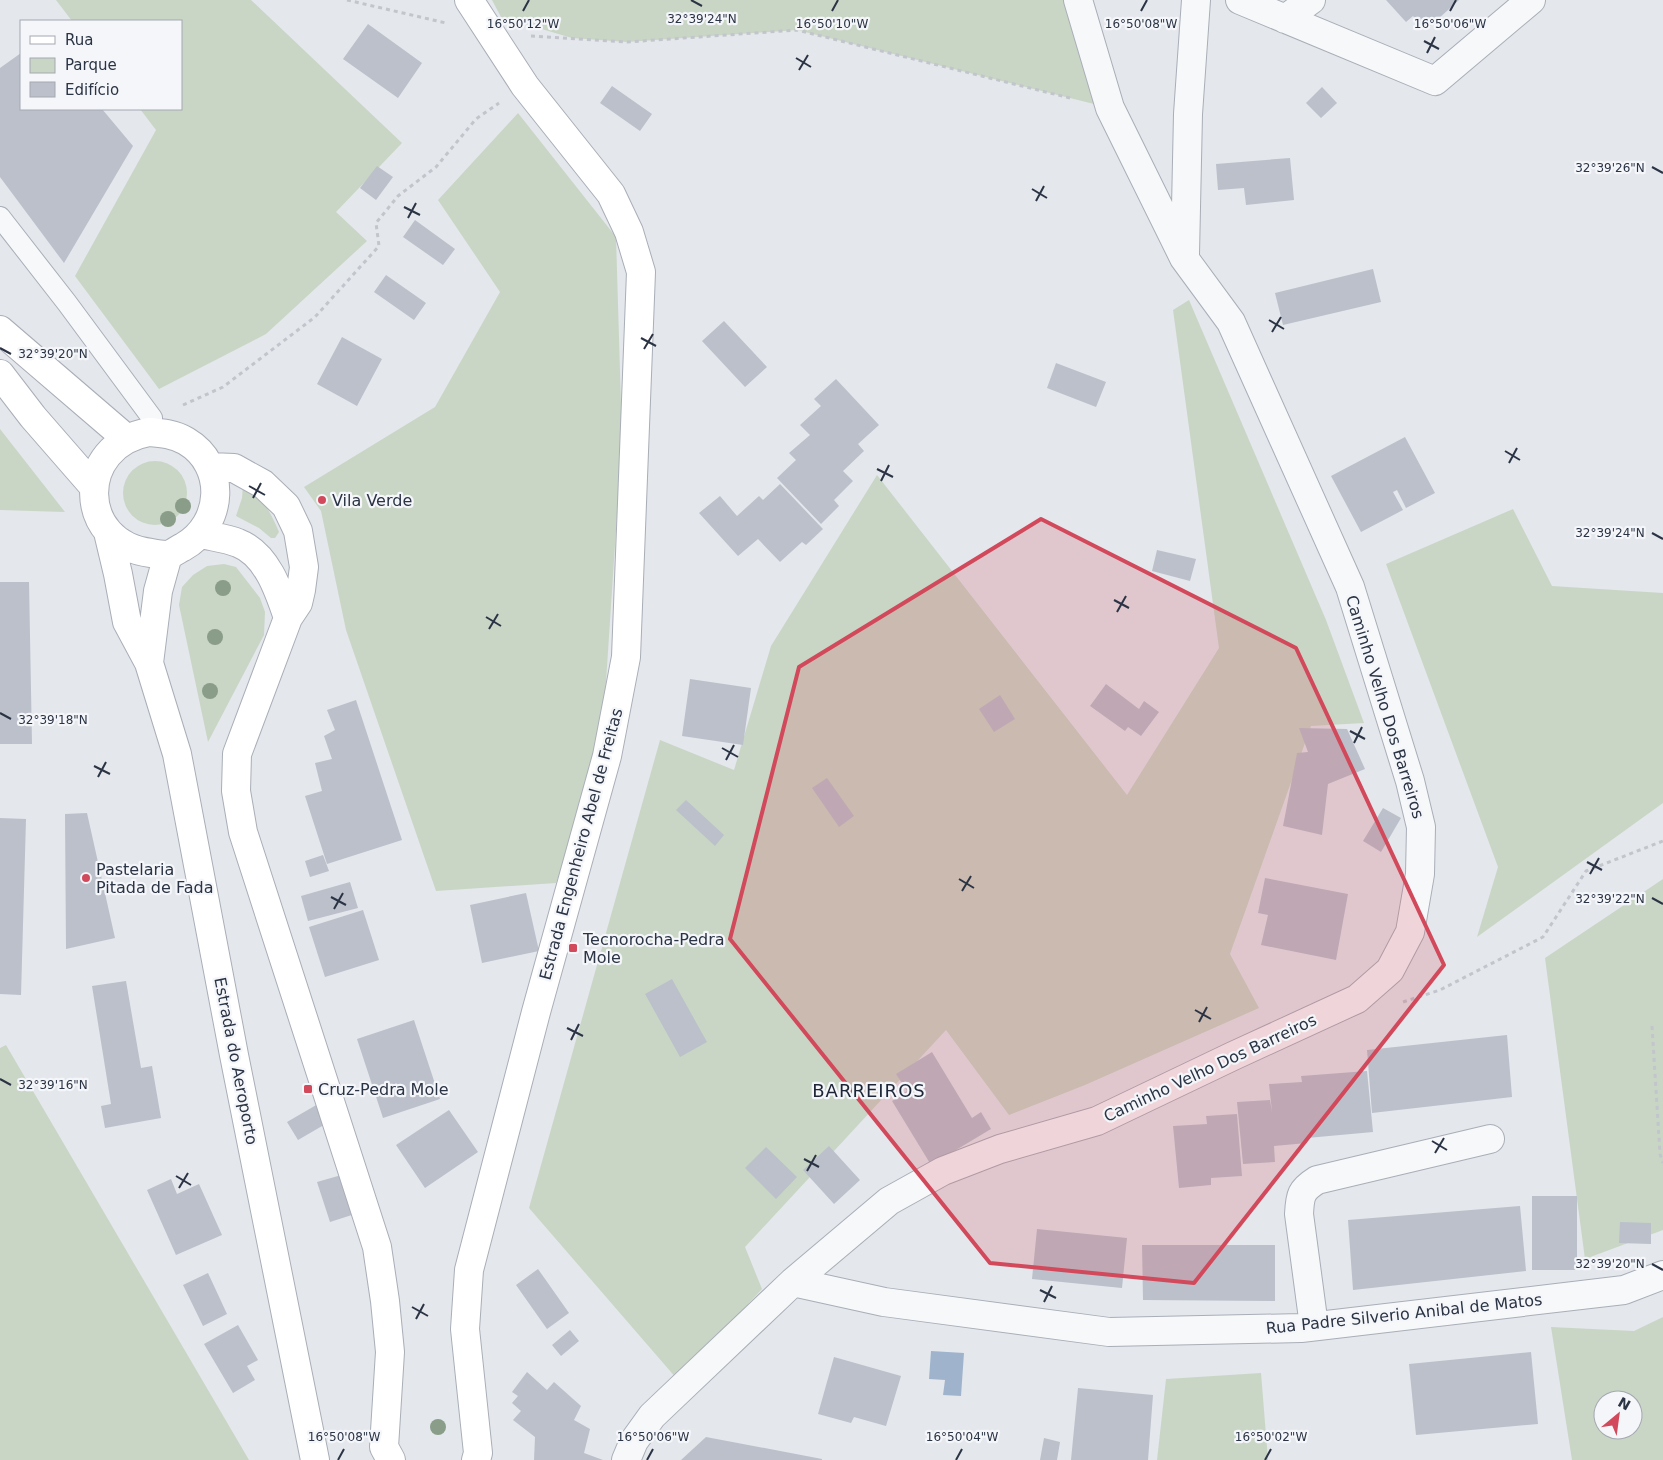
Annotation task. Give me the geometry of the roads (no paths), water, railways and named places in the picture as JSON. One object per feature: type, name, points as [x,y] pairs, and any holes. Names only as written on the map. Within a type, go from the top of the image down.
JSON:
[{"type":"main road","name":"Estrada Engenheiro Abel de Freitas","points":[[469,0],[525,86],[611,194],[629,232],[641,272],[626,657],[607,756],[536,1012],[469,1270],[465,1329],[478,1453],[476,1460]]},
{"type":"main road","points":[[0,330],[143,430],[168,434],[185,440],[200,452],[210,467],[215,484],[215,502],[210,519],[200,534],[190,543],[168,555],[137,551],[122,544],[108,532],[99,518],[94,503],[96,475],[108,454],[116,446],[143,430]]},
{"type":"main road","points":[[0,374],[33,417],[94,487]]},
{"type":"main road","points":[[210,467],[234,468],[263,484],[286,506],[298,531],[304,567],[298,603],[288,618],[237,754],[236,791],[243,832],[377,1247],[386,1301],[390,1352],[384,1447],[391,1460]]},
{"type":"main road","name":"Estrada do Aeroporto","points":[[108,532],[127,622],[149,663],[177,754],[234,1055],[315,1460]]},
{"type":"main road","points":[[200,534],[238,543],[253,551],[266,567],[278,588],[288,618]]},
{"type":"main road","name":"Estrada do Aeroporto","points":[[149,663],[158,590],[168,555]]},
{"type":"street","name":"Caminho Velho Dos Barreiros","points":[[793,1282],[889,1201],[943,1171],[1000,1149],[1097,1121],[1357,998],[1390,970],[1410,932],[1420,874],[1421,827],[1410,781],[1350,587],[1231,322],[1184,258],[1110,108],[1078,0]]},
{"type":"street","points":[[1184,258],[1188,114],[1196,0]]},
{"type":"street","points":[[1240,0],[1435,81],[1531,0]]},
{"type":"street","points":[[1285,19],[1311,0]]},
{"type":"street","points":[[1314,1326],[1299,1214],[1300,1201],[1306,1187],[1317,1180],[1490,1139]]},
{"type":"street","name":"Rua Padre Silverio Anibal de Matos","points":[[793,1282],[884,1302],[1109,1332],[1301,1328],[1624,1290],[1663,1275]]},
{"type":"street","points":[[626,1460],[634,1441],[652,1416],[793,1282]]},
{"type":"lane","points":[[0,218],[67,303],[143,430]]},
{"type":"water","points":[[931,1351],[964,1353],[961,1396],[943,1395],[945,1380],[929,1379]]},
{"type":"place","name":"Vila Verde","points":[[322,500]]},
{"type":"place","name":"Pastelaria Pitada de Fada","points":[[86,878]]},
{"type":"place","name":"Tecnorocha-Pedra Mole","points":[[573,948]]},
{"type":"place","name":"Cruz-Pedra Mole","points":[[308,1089]]},
{"type":"district","name":"BARREIROS","points":[[869,1090]]}]
